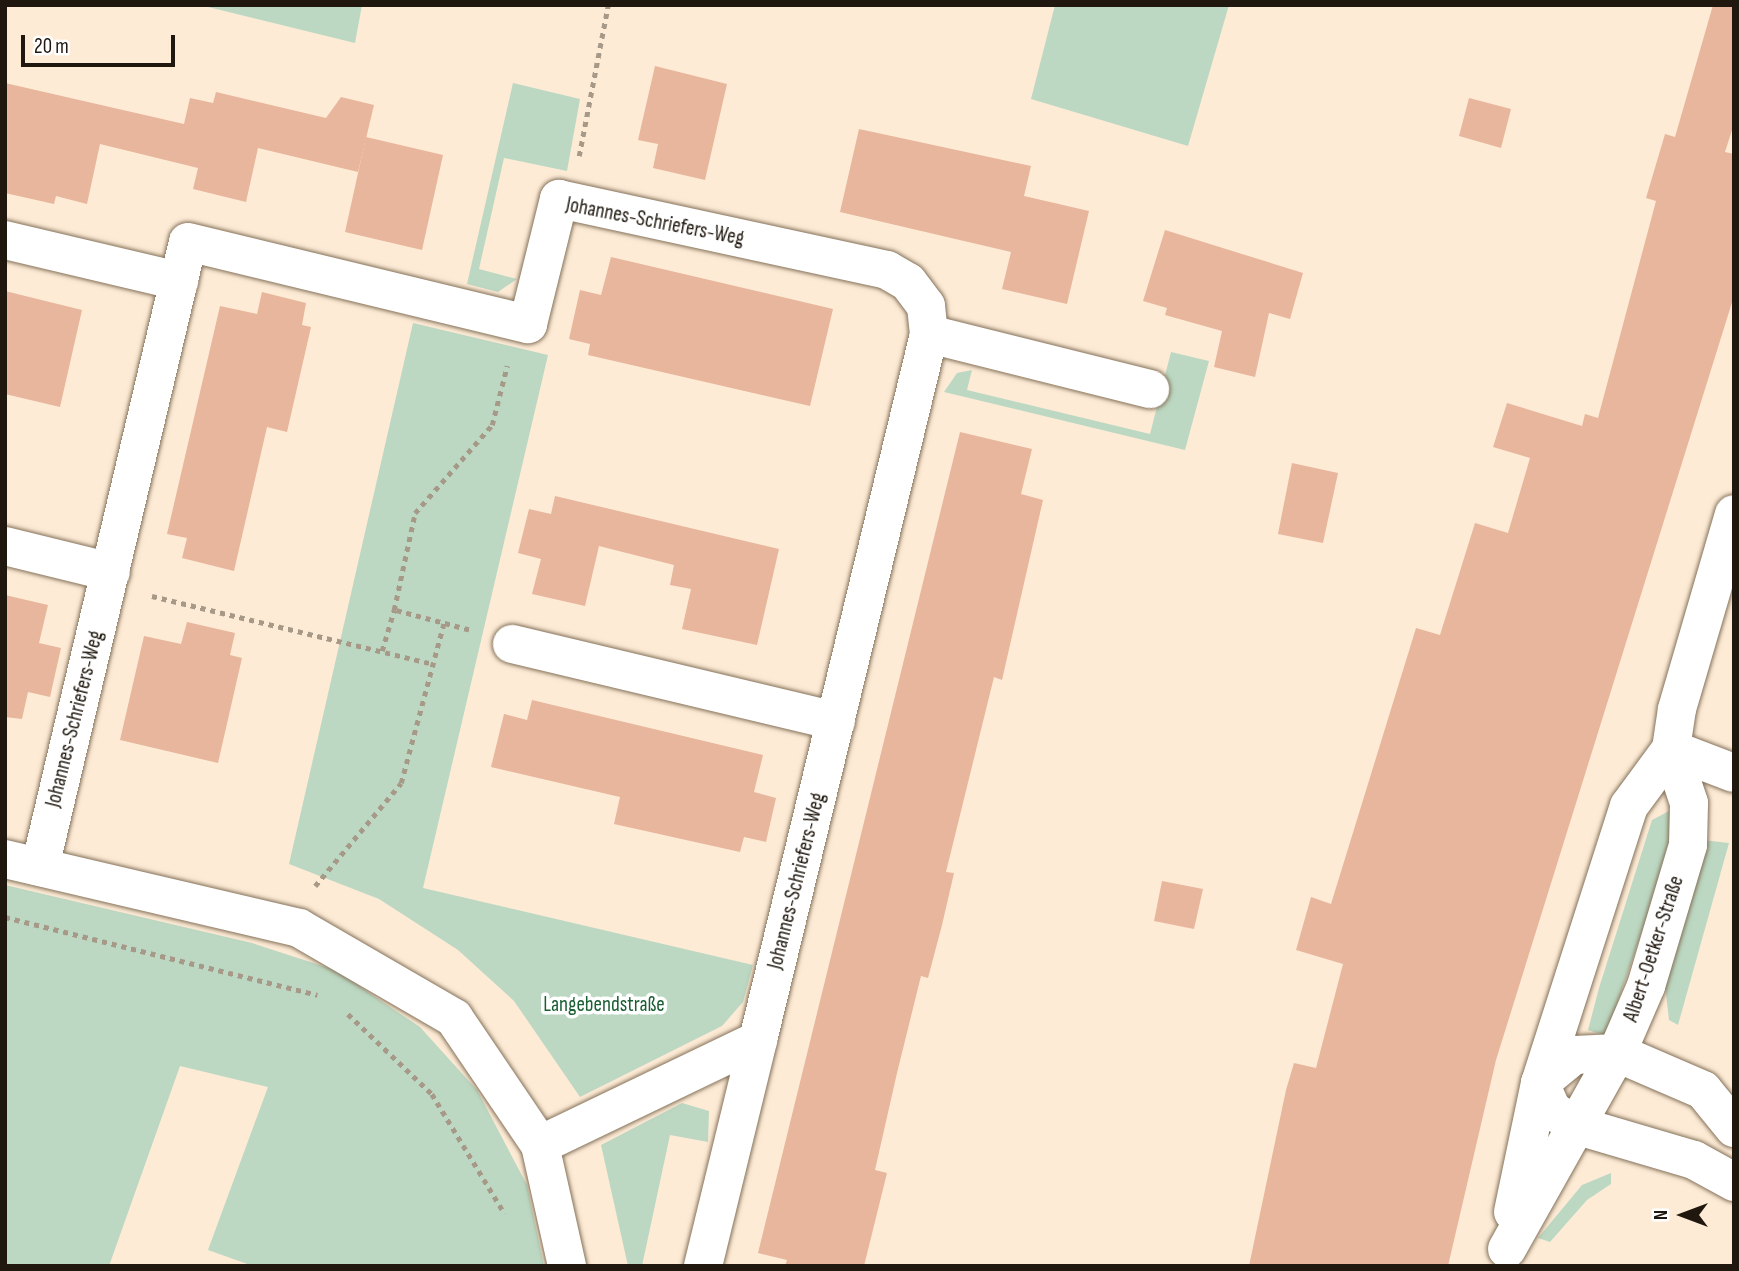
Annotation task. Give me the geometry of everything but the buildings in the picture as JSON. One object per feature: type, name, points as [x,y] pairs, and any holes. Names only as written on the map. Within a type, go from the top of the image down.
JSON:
[{"type":"street","name":"Johannes-Schriefers-Weg","points":[[23,863],[110,578],[188,242],[528,324],[559,199],[887,271],[908,282],[926,306],[929,334],[703,1266]]},
{"type":"street","points":[[5,240],[179,281]]},
{"type":"street","points":[[929,334],[1150,388]]},
{"type":"street","name":"Albert-Oetker-Straße","points":[[1505,1257],[1541,1083],[1629,806],[1671,749],[1687,666],[1734,514]]},
{"type":"street","points":[[5,546],[110,578]]},
{"type":"street","points":[[512,643],[836,721]]},
{"type":"street","points":[[1671,749],[1734,773]]},
{"type":"street","name":"Albert-Oetker-Straße","points":[[1505,1257],[1575,1125],[1617,1053],[1646,986],[1688,845],[1688,796],[1671,749]]},
{"type":"street","points":[[23,863],[299,928],[454,1018],[540,1146],[567,1266]]},
{"type":"street","points":[[540,1146],[758,1040]]},
{"type":"street","points":[[1734,1128],[1703,1090],[1617,1053],[1574,1055],[1541,1083],[1552,1110],[1575,1125],[1694,1160],[1734,1182]]},
{"type":"path","points":[[570,202],[608,5]]},
{"type":"path","points":[[382,651],[394,610],[415,513],[492,425],[518,321]]},
{"type":"path","points":[[110,578],[434,664]]},
{"type":"path","points":[[299,928],[323,870],[401,783],[444,623],[394,610]]},
{"type":"path","points":[[5,917],[323,997]]},
{"type":"path","points":[[337,1006],[404,1061],[432,1094],[510,1225]]},
{"type":"green space","points":[[200,5],[362,5],[355,43]]},
{"type":"green space","points":[[1055,5],[1229,5],[1188,146],[1031,99]]},
{"type":"green space","points":[[513,83],[580,99],[567,171],[504,158],[479,269],[517,279],[498,292],[467,284]]},
{"type":"green space","name":"Langebendstraße","points":[[413,323],[548,355],[423,888],[753,965],[743,1002],[722,1026],[580,1097],[514,1001],[458,950],[379,899],[289,864]]},
{"type":"green space","points":[[1171,352],[1209,361],[1185,450],[944,392],[957,373],[972,370],[967,390],[1150,434]]},
{"type":"green space","points":[[1673,809],[1678,827],[1606,1036],[1588,1030],[1652,820]]},
{"type":"green space","points":[[1703,840],[1729,843],[1678,1025],[1669,1020],[1664,976]]},
{"type":"green space","points":[[5,885],[252,943],[335,970],[420,1027],[477,1090],[527,1185],[544,1266],[253,1266],[208,1250],[268,1087],[180,1066],[109,1266],[5,1266]]},
{"type":"green space","points":[[682,1103],[709,1111],[708,1142],[670,1135],[642,1266],[628,1266],[601,1145]]},
{"type":"green space","points":[[1611,1173],[1611,1184],[1587,1200],[1550,1242],[1538,1238],[1582,1185]]}]
